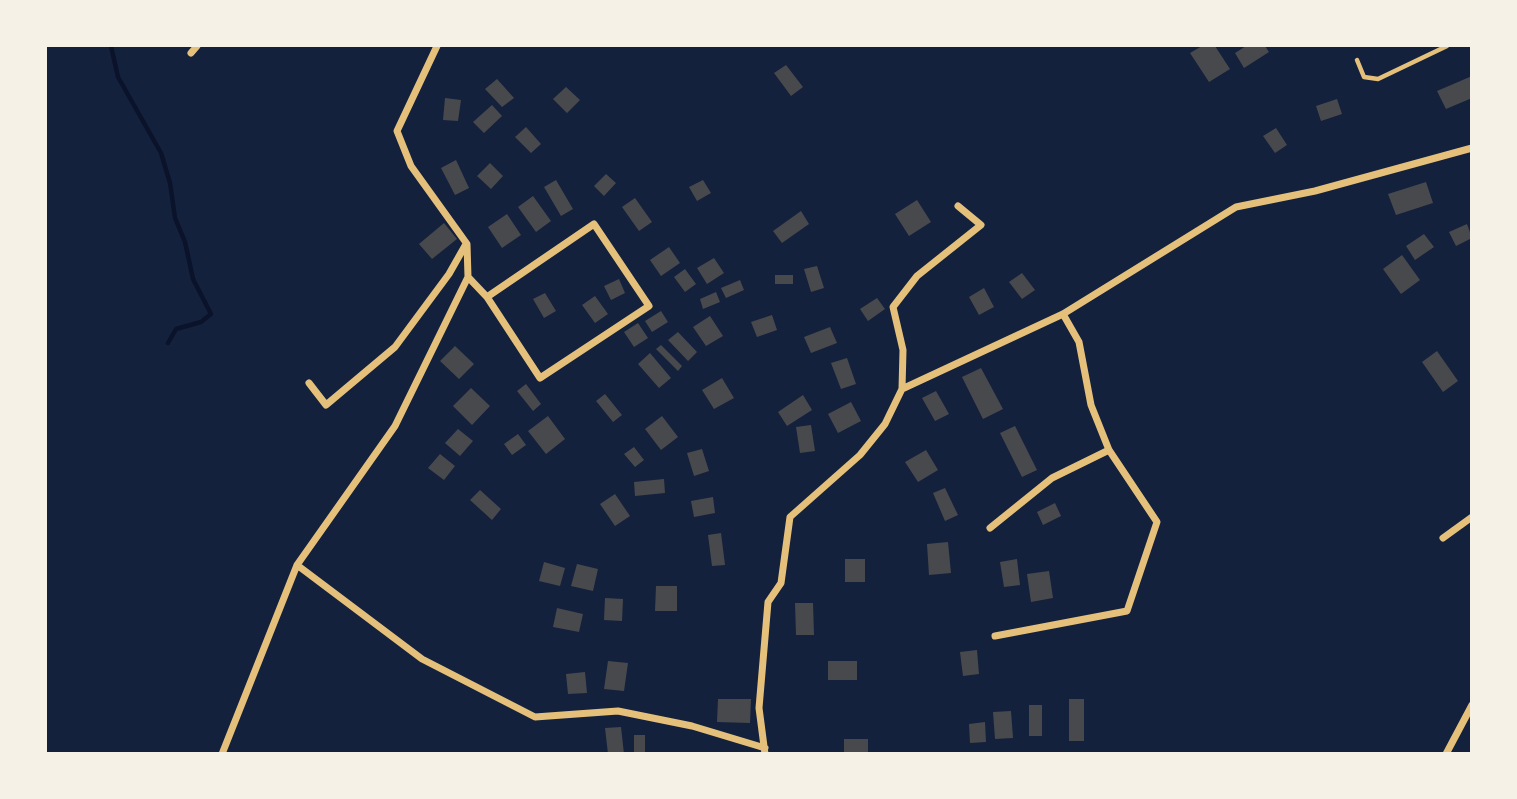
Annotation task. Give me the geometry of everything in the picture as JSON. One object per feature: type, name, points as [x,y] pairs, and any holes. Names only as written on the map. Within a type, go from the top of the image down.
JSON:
[{"type":"street","points":[[191,53],[197,46]]},
{"type":"street","points":[[222,754],[297,565],[395,426],[468,277],[467,244],[411,166],[397,131],[437,46]]},
{"type":"street","points":[[902,389],[1063,314],[1236,207],[1315,191],[1472,148]]},
{"type":"street","points":[[297,565],[422,659],[535,717],[618,711],[692,726],[765,751],[759,708],[768,602],[781,583],[790,517],[860,456],[885,424],[902,389],[903,350],[893,307],[917,276],[981,225],[958,206]]},
{"type":"street","points":[[468,277],[487,297],[540,378],[649,306],[594,224],[487,297]]},
{"type":"street","points":[[309,383],[326,405],[396,347],[449,274],[467,244]]},
{"type":"street","points":[[995,636],[1127,611],[1157,522],[1109,450],[1091,405],[1079,342],[1063,314]]},
{"type":"street","points":[[990,528],[1052,478],[1109,450]]},
{"type":"street","points":[[1443,538],[1472,517]]},
{"type":"street","points":[[1446,754],[1472,705]]},
{"type":"lane","points":[[1357,60],[1364,77],[1378,79],[1447,46]]},
{"type":"building","points":[[1202,46],[1215,46],[1230,69],[1209,82],[1190,53]]},
{"type":"building","points":[[1246,46],[1265,46],[1269,52],[1244,68],[1235,53]]},
{"type":"building","points":[[786,65],[803,87],[791,96],[774,73]]},
{"type":"building","points":[[1472,76],[1472,98],[1446,109],[1437,91]]},
{"type":"building","points":[[497,79],[514,98],[502,107],[485,89]]},
{"type":"building","points":[[566,87],[580,100],[567,113],[553,99]]},
{"type":"building","points":[[445,98],[461,100],[458,121],[443,120]]},
{"type":"building","points":[[1337,99],[1342,114],[1321,121],[1316,106]]},
{"type":"building","points":[[492,105],[502,116],[484,133],[473,122]]},
{"type":"building","points":[[526,127],[541,144],[531,153],[515,137]]},
{"type":"building","points":[[1276,128],[1287,145],[1275,153],[1263,136]]},
{"type":"building","points":[[456,160],[469,188],[455,195],[441,168]]},
{"type":"building","points":[[490,163],[503,176],[491,189],[477,176]]},
{"type":"building","points":[[606,174],[616,183],[604,196],[594,186]]},
{"type":"building","points":[[556,180],[573,209],[561,216],[544,187]]},
{"type":"building","points":[[703,180],[711,193],[697,201],[689,187]]},
{"type":"building","points":[[1426,182],[1433,203],[1396,215],[1388,194]]},
{"type":"building","points":[[533,196],[551,221],[536,232],[518,207]]},
{"type":"building","points":[[635,198],[652,222],[639,231],[622,207]]},
{"type":"building","points":[[917,200],[931,222],[909,236],[895,214]]},
{"type":"building","points":[[801,211],[809,224],[782,243],[773,231]]},
{"type":"building","points":[[507,214],[521,235],[502,248],[488,227]]},
{"type":"building","points":[[444,223],[457,239],[432,259],[419,244]]},
{"type":"building","points":[[1467,224],[1472,238],[1456,246],[1449,232]]},
{"type":"building","points":[[1424,234],[1434,247],[1415,260],[1406,246]]},
{"type":"building","points":[[669,247],[680,263],[661,276],[650,260]]},
{"type":"building","points":[[1402,255],[1420,280],[1401,294],[1383,269]]},
{"type":"building","points":[[714,258],[724,273],[707,284],[697,268]]},
{"type":"building","points":[[817,266],[824,288],[811,292],[804,269]]},
{"type":"building","points":[[685,269],[696,284],[685,292],[674,277]]},
{"type":"building","points":[[1022,273],[1035,290],[1022,299],[1009,282]]},
{"type":"building","points":[[775,275],[793,275],[793,284],[775,284]]},
{"type":"building","points":[[619,279],[625,293],[611,300],[604,286]]},
{"type":"building","points":[[740,280],[744,290],[726,298],[721,288]]},
{"type":"building","points":[[984,288],[994,307],[979,315],[969,297]]},
{"type":"building","points":[[716,292],[720,302],[703,309],[700,299]]},
{"type":"building","points":[[545,293],[556,311],[544,318],[533,299]]},
{"type":"building","points":[[595,296],[608,314],[595,323],[582,305]]},
{"type":"building","points":[[877,298],[885,309],[868,321],[860,309]]},
{"type":"building","points":[[661,311],[668,322],[652,332],[645,321]]},
{"type":"building","points":[[772,315],[777,330],[757,337],[751,322]]},
{"type":"building","points":[[710,316],[723,336],[706,346],[693,327]]},
{"type":"building","points":[[638,323],[648,338],[634,347],[624,332]]},
{"type":"building","points":[[830,327],[837,343],[811,353],[804,337]]},
{"type":"building","points":[[678,332],[697,352],[688,361],[668,340]]},
{"type":"building","points":[[661,345],[682,366],[678,371],[656,349]]},
{"type":"building","points":[[455,346],[474,364],[459,379],[440,361]]},
{"type":"building","points":[[1437,351],[1458,381],[1443,392],[1422,362]]},
{"type":"building","points":[[650,353],[671,378],[659,388],[638,364]]},
{"type":"building","points":[[847,358],[856,384],[841,389],[831,363]]},
{"type":"building","points":[[981,368],[1003,409],[983,419],[962,377]]},
{"type":"building","points":[[722,378],[734,398],[714,409],[702,390]]},
{"type":"building","points":[[526,384],[541,404],[533,411],[517,391]]},
{"type":"building","points":[[471,388],[490,406],[472,425],[453,406]]},
{"type":"building","points":[[936,391],[949,414],[935,421],[922,398]]},
{"type":"building","points":[[605,394],[622,415],[613,422],[596,401]]},
{"type":"building","points":[[803,395],[812,410],[787,426],[778,412]]},
{"type":"building","points":[[851,402],[861,421],[838,433],[828,414]]},
{"type":"building","points":[[548,416],[565,439],[546,454],[528,431]]},
{"type":"building","points":[[662,416],[678,437],[661,450],[645,429]]},
{"type":"building","points":[[811,425],[815,451],[800,453],[796,427]]},
{"type":"building","points":[[1015,426],[1037,470],[1022,477],[1000,433]]},
{"type":"building","points":[[458,429],[473,441],[460,456],[445,443]]},
{"type":"building","points":[[518,434],[526,445],[512,455],[504,444]]},
{"type":"building","points":[[634,447],[644,460],[635,467],[624,454]]},
{"type":"building","points":[[702,449],[709,471],[694,476],[687,453]]},
{"type":"building","points":[[926,450],[938,470],[918,482],[905,462]]},
{"type":"building","points":[[440,454],[455,466],[444,480],[428,468]]},
{"type":"building","points":[[664,479],[665,493],[635,496],[634,482]]},
{"type":"building","points":[[945,488],[958,515],[945,521],[933,493]]},
{"type":"building","points":[[480,490],[501,509],[492,520],[470,500]]},
{"type":"building","points":[[615,494],[630,516],[615,526],[600,504]]},
{"type":"building","points":[[713,497],[715,513],[694,517],[691,501]]},
{"type":"building","points":[[1055,503],[1061,516],[1043,525],[1037,512]]},
{"type":"building","points":[[721,533],[725,565],[712,566],[708,535]]},
{"type":"building","points":[[948,542],[951,573],[929,575],[927,544]]},
{"type":"building","points":[[845,559],[865,559],[865,582],[845,582]]},
{"type":"building","points":[[1017,559],[1020,585],[1004,587],[1000,562]]},
{"type":"building","points":[[544,562],[565,568],[560,586],[539,581]]},
{"type":"building","points":[[577,564],[598,569],[593,591],[571,586]]},
{"type":"building","points":[[1049,571],[1053,598],[1031,602],[1027,574]]},
{"type":"building","points":[[656,586],[677,586],[677,611],[655,611]]},
{"type":"building","points":[[605,598],[623,599],[622,621],[604,620]]},
{"type":"building","points":[[795,603],[813,603],[814,635],[796,635]]},
{"type":"building","points":[[557,608],[583,614],[579,632],[553,627]]},
{"type":"building","points":[[977,650],[979,674],[963,676],[960,652]]},
{"type":"building","points":[[608,661],[628,663],[624,691],[604,689]]},
{"type":"building","points":[[828,661],[857,661],[857,680],[828,680]]},
{"type":"building","points":[[585,672],[587,693],[568,694],[566,674]]},
{"type":"building","points":[[718,699],[751,699],[750,723],[717,722]]},
{"type":"building","points":[[1069,699],[1084,699],[1084,741],[1069,741]]},
{"type":"building","points":[[1029,705],[1042,705],[1042,736],[1029,736]]},
{"type":"building","points":[[1011,711],[1013,738],[995,739],[993,712]]},
{"type":"building","points":[[985,722],[986,742],[970,743],[969,724]]},
{"type":"building","points":[[621,727],[624,754],[608,754],[605,728]]},
{"type":"building","points":[[634,735],[645,735],[645,753],[634,753]]},
{"type":"building","points":[[844,739],[868,739],[868,754],[844,754]]},
{"type":"waterway","points":[[111,46],[118,77],[161,153],[170,183],[175,218],[185,242],[193,279],[211,314],[201,322],[176,329],[168,343]]}]
